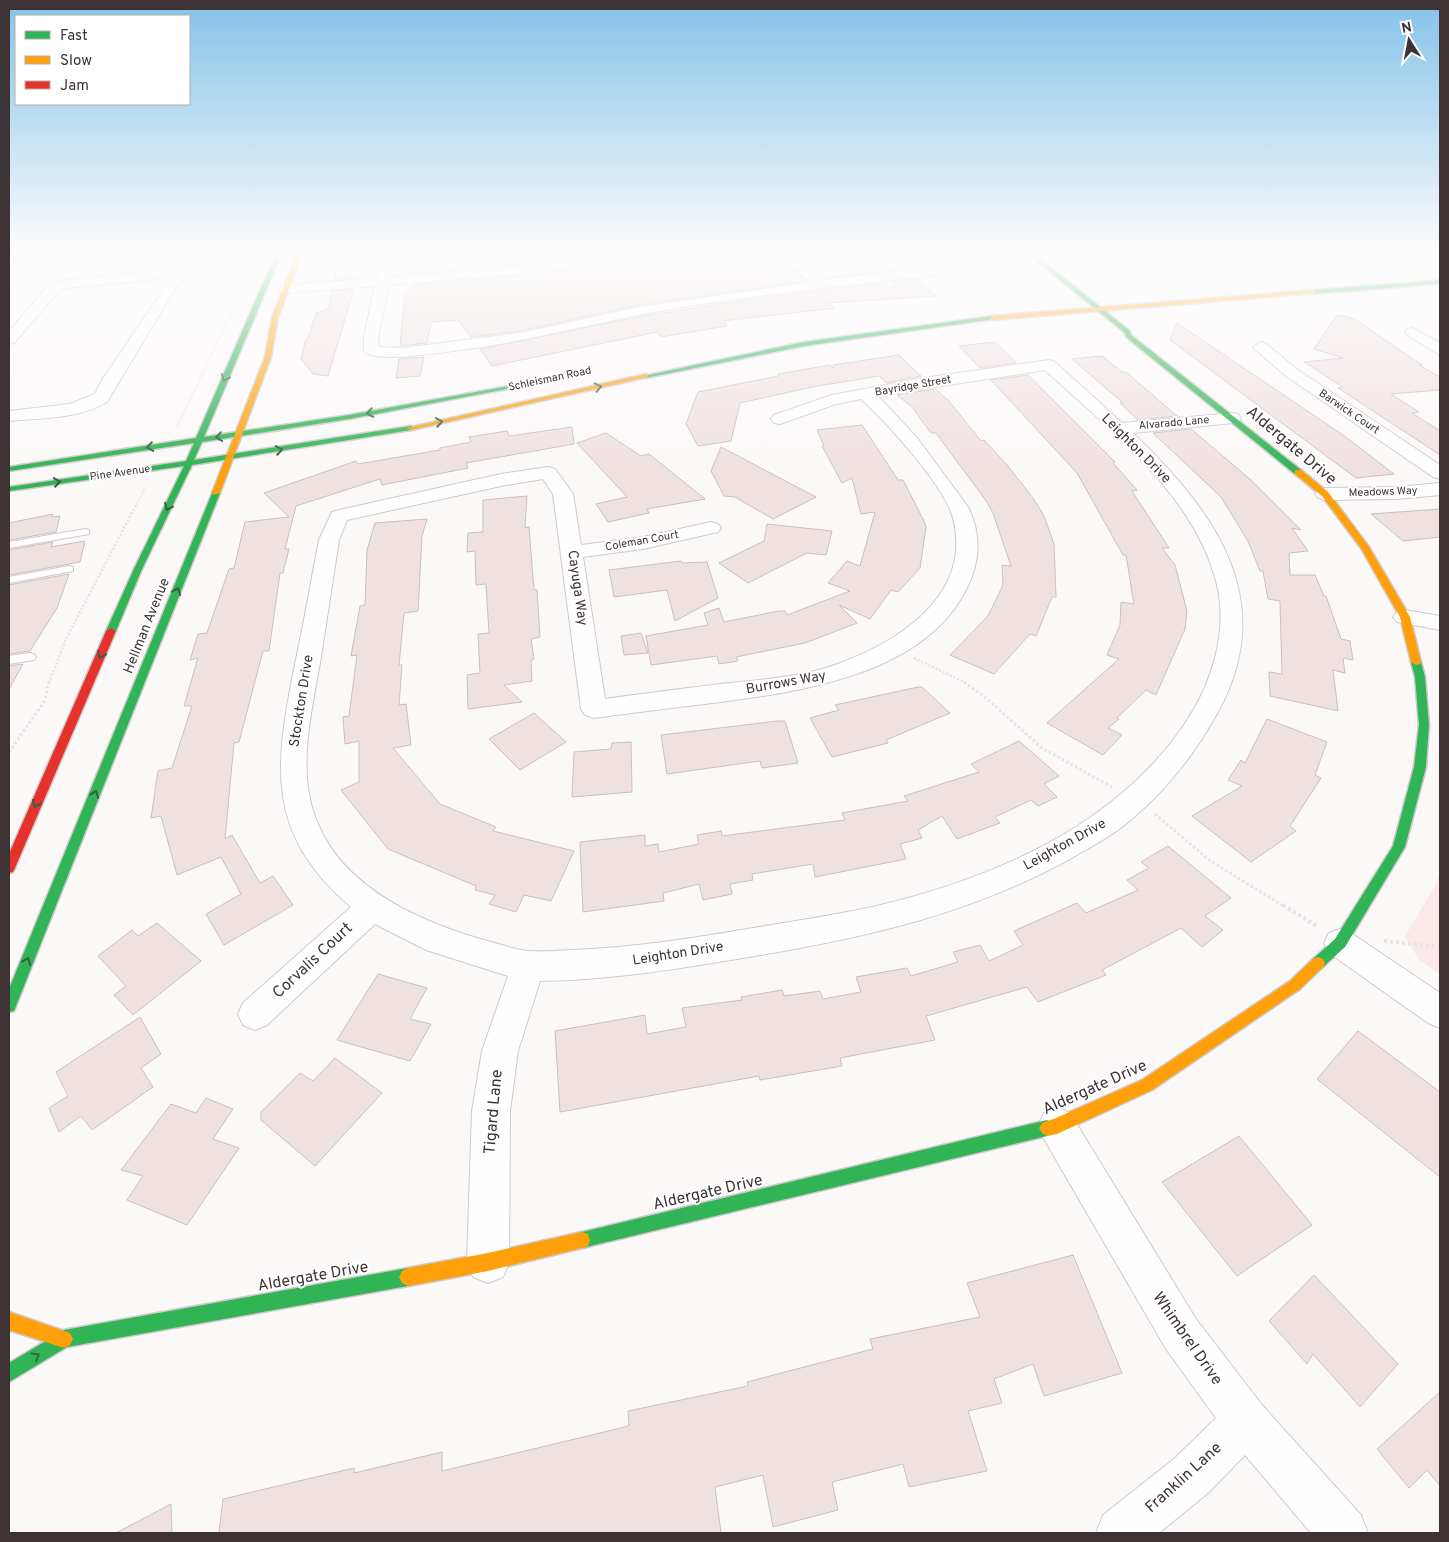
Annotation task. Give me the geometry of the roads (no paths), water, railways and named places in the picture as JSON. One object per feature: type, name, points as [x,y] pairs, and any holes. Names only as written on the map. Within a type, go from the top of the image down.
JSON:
[{"type":"main road","points":[[9,868],[138,569],[189,463],[248,325]]},
{"type":"main road","name":"Hellman Avenue","points":[[9,1006],[240,434],[268,357],[273,325]]},
{"type":"main road","name":"Schleisman Road","points":[[231,457],[450,420],[681,368],[803,344],[938,325]]},
{"type":"main road","name":"Aldergate Drive","points":[[9,1373],[64,1339],[488,1262],[1057,1126],[1147,1085],[1295,985],[1340,943],[1399,847],[1420,767],[1424,725],[1420,677],[1405,617],[1365,547],[1325,494],[1128,336],[1116,333],[1105,325]]},
{"type":"main road","name":"Aldergate Drive","points":[[1119,325],[1128,332],[1128,336]]},
{"type":"main road","name":"Schleisman Road","points":[[198,440],[387,410],[530,384]]},
{"type":"main road","name":"Pine Avenue","points":[[9,469],[198,440]]},
{"type":"main road","name":"Pine Avenue","points":[[9,489],[231,457]]},
{"type":"main road","name":"Aldergate Drive","points":[[9,1321],[64,1339]]},
{"type":"street","points":[[9,340],[22,325]]},
{"type":"street","points":[[9,416],[92,404],[103,396],[115,372],[145,325]]},
{"type":"street","points":[[374,325],[371,337],[372,351],[403,353],[520,337],[575,325]]},
{"type":"street","points":[[1440,330],[1412,332],[1440,350]]},
{"type":"street","name":"Barwick Court","points":[[1261,347],[1292,373],[1440,473]]},
{"type":"street","name":"Bayridge Street","points":[[780,419],[832,400],[923,383],[1049,365]]},
{"type":"street","name":"Leighton Drive","points":[[528,966],[651,961],[874,921],[962,895],[1043,859],[1106,824],[1150,786],[1185,745],[1210,704],[1226,663],[1232,622],[1228,584],[1217,554],[1202,524],[1162,473],[1049,365]]},
{"type":"street","name":"Burrows Way","points":[[594,709],[796,684],[834,674],[875,658],[911,637],[936,617],[950,598],[964,570],[968,543],[963,518],[949,493],[903,430],[865,394]]},
{"type":"street","name":"Alvarado Lane","points":[[1116,429],[1232,418]]},
{"type":"street","name":"Cayuga Way","points":[[548,473],[563,494],[594,709]]},
{"type":"street","name":"Stockton Drive","points":[[528,966],[460,949],[404,927],[371,908],[346,885],[314,846],[298,811],[293,775],[295,736],[329,540],[339,516],[501,480],[548,473]]},
{"type":"street","name":"Meadows Way","points":[[1325,494],[1440,489]]},
{"type":"street","name":"Coleman Court","points":[[572,552],[643,543],[711,528]]},
{"type":"street","points":[[1405,617],[1440,623]]},
{"type":"street","name":"Corvalis Court","points":[[255,1014],[371,908]]},
{"type":"street","points":[[1340,943],[1440,1012]]},
{"type":"street","name":"Tigard Lane","points":[[488,1262],[491,1111],[500,1051],[528,966]]},
{"type":"street","name":"Whimbrel Drive","points":[[1057,1126],[1181,1334],[1246,1421],[1343,1533]]},
{"type":"street","name":"Franklin Lane","points":[[1121,1533],[1191,1476],[1246,1421]]},
{"type":"lane","points":[[9,545],[85,532]]},
{"type":"lane","points":[[9,580],[70,569]]},
{"type":"lane","points":[[9,660],[30,657]]}]
